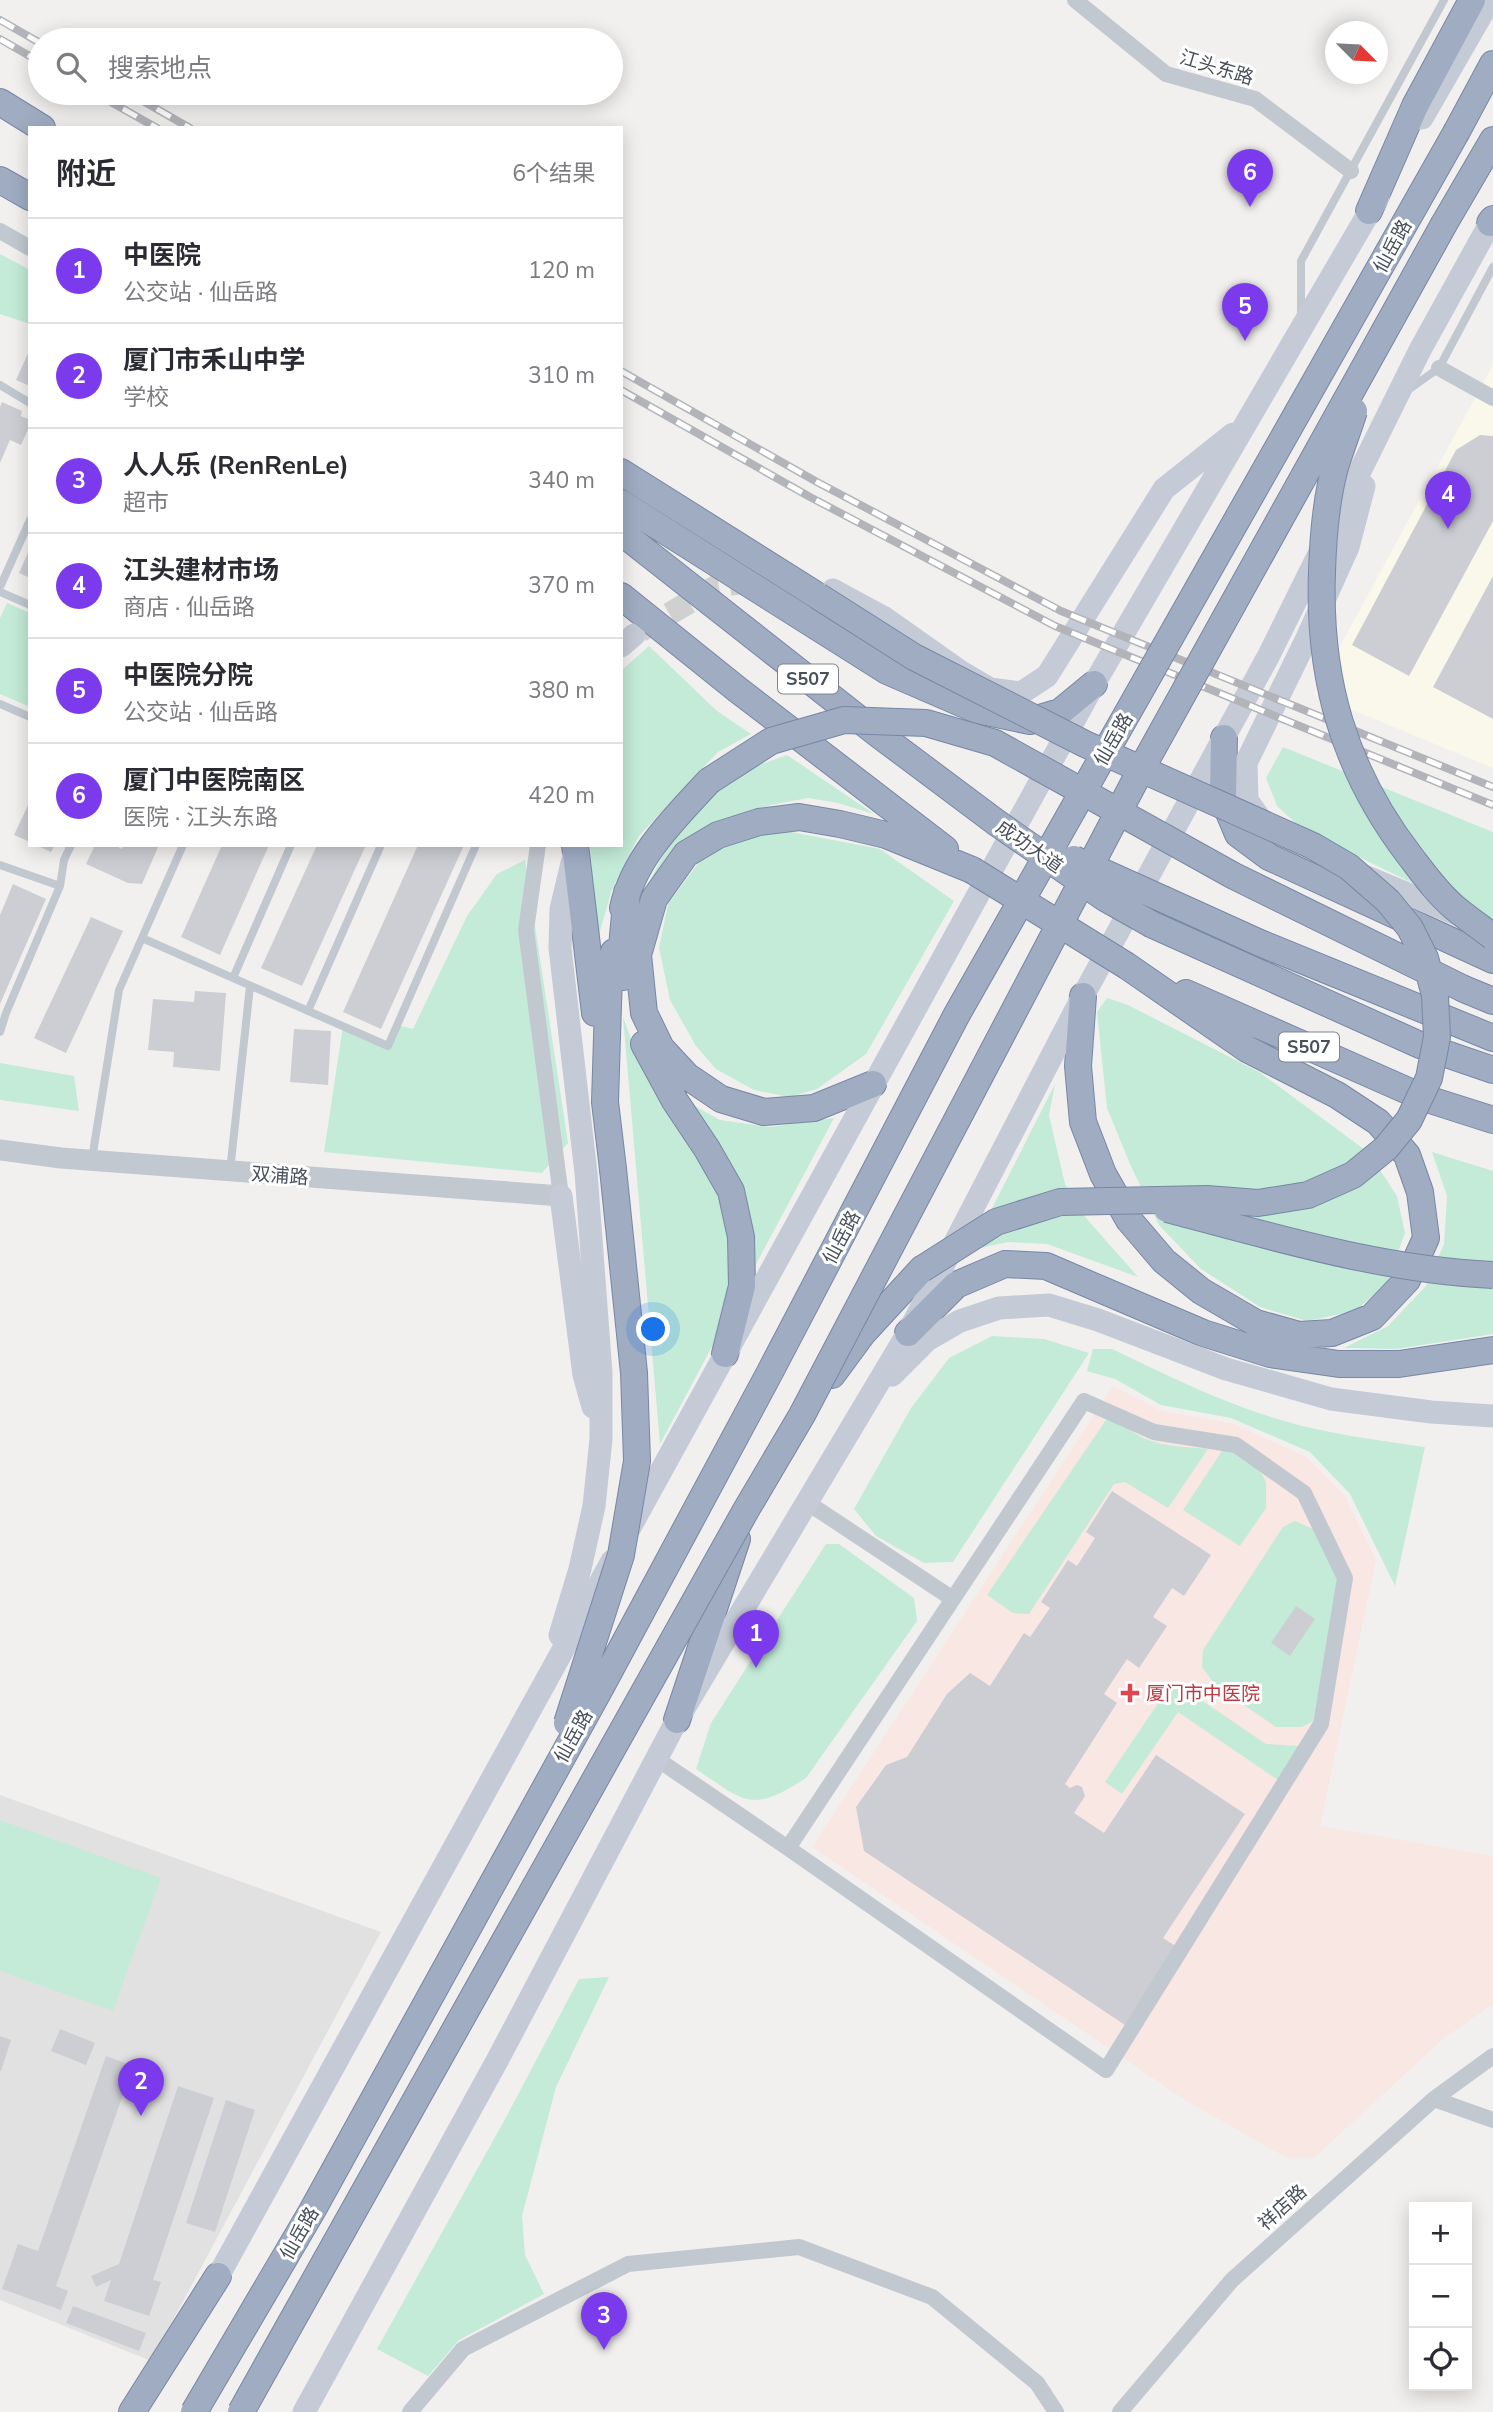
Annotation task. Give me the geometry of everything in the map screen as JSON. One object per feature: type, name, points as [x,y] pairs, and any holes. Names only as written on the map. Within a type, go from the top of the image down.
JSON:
[{"type":"highway","points":[[1369,211],[1415,106],[1472,0]]},
{"type":"highway","name":"仙岳路","points":[[194,2412],[312,2211],[545,1788],[770,1372],[956,1016],[1438,166],[1493,64]]},
{"type":"highway","points":[[0,102],[37,126]]},
{"type":"highway","points":[[0,109],[36,126]]},
{"type":"highway","name":"仙岳路","points":[[241,2412],[746,1510],[802,1416],[1138,775],[1493,140]]},
{"type":"highway","points":[[0,180],[28,196]]},
{"type":"highway","points":[[0,197],[28,209]]},
{"type":"highway","points":[[1378,344],[1334,469],[1323,541],[1320,614],[1325,661],[1339,719],[1367,793],[1425,876],[1453,907],[1493,937]]},
{"type":"highway","points":[[623,473],[826,593],[914,657],[1061,732],[1313,846],[1349,867],[1388,901],[1410,928],[1425,958],[1435,995],[1437,1037],[1429,1078],[1409,1120],[1386,1148],[1353,1175],[1308,1195],[1258,1203],[1207,1199],[1060,1202],[996,1222],[922,1269],[863,1333],[802,1416]]},
{"type":"highway","points":[[623,504],[887,671],[977,710],[1030,721],[1060,712],[1094,684]]},
{"type":"highway","name":"成功大道","points":[[623,534],[878,734],[997,823],[1105,898],[1153,925],[1420,1045],[1493,1070]]},
{"type":"highway","name":"S507","points":[[623,598],[972,870],[1127,966],[1424,1098],[1493,1120]]},
{"type":"highway","points":[[606,1102],[609,973],[626,892],[659,835],[709,781],[771,741],[844,720],[926,723],[995,743],[1234,876],[1493,1001]]},
{"type":"highway","points":[[1224,738],[1223,798],[1238,834],[1269,857],[1493,960]]},
{"type":"highway","points":[[873,1084],[814,1108],[764,1112],[721,1099],[687,1076],[661,1048],[644,1013],[638,955],[654,899],[686,853],[718,835],[758,822],[799,817],[886,835],[972,870]]},
{"type":"highway","points":[[997,823],[1260,943],[1493,1038]]},
{"type":"highway","points":[[545,1788],[608,1602],[621,1555],[637,1461],[634,1373],[606,1102],[575,847]]},
{"type":"highway","points":[[626,892],[621,958],[625,995],[643,1043],[730,1191],[741,1237],[742,1286],[725,1354]]},
{"type":"highway","points":[[1083,996],[1078,1066],[1083,1122],[1103,1174],[1129,1220],[1164,1261],[1201,1291],[1256,1322],[1299,1335],[1332,1333],[1372,1317],[1407,1280],[1426,1238],[1420,1192],[1407,1154],[1378,1122],[1337,1095],[1247,1049],[1127,966]]},
{"type":"highway","points":[[1131,1200],[1375,1261],[1457,1273],[1493,1275]]},
{"type":"highway","points":[[908,1333],[956,1285],[1005,1264],[1046,1266],[1203,1333],[1270,1354],[1339,1364],[1399,1364],[1493,1350]]},
{"type":"highway","points":[[677,1720],[746,1510]]},
{"type":"highway","points":[[132,2412],[218,2276]]},
{"type":"main road","points":[[147,2412],[218,2276],[1094,684],[1490,0]]},
{"type":"main road","points":[[304,2412],[498,2059],[677,1720],[908,1333],[1083,996],[1275,643],[1394,400],[1492,220]]},
{"type":"main road","points":[[826,593],[883,617],[990,689],[1021,692],[1047,676],[1164,489],[1244,426]]},
{"type":"main road","points":[[1378,432],[1348,547],[1246,763],[1247,800],[1274,839],[1493,929]]},
{"type":"main road","points":[[549,1676],[580,1569],[594,1506],[601,1439],[601,1373],[586,1173],[561,948],[561,909],[575,847]]},
{"type":"main road","points":[[561,1196],[584,1375],[601,1439]]},
{"type":"main road","points":[[873,1395],[927,1340],[960,1321],[999,1308],[1049,1305],[1098,1320],[1226,1369],[1331,1399],[1431,1412],[1493,1416]]},
{"type":"street","name":"江头东路","points":[[1074,0],[1166,74],[1255,99],[1351,171]]},
{"type":"street","points":[[0,231],[28,247]]},
{"type":"street","points":[[1438,368],[1493,398]]},
{"type":"street","points":[[538,847],[526,930],[561,1196]]},
{"type":"street","name":"双浦路","points":[[0,1150],[91,1160],[561,1196]]},
{"type":"street","points":[[657,1759],[1106,2070],[1321,1724],[1345,1578],[1304,1493],[1236,1445],[1154,1432],[1084,1401],[788,1848]]},
{"type":"street","points":[[808,1503],[953,1598]]},
{"type":"street","name":"祥店路","points":[[1120,2412],[1232,2280],[1434,2099],[1493,2056]]},
{"type":"street","points":[[1434,2099],[1493,2120]]},
{"type":"street","points":[[410,2412],[463,2349],[628,2264],[799,2247],[932,2297],[1037,2383],[1056,2412]]},
{"type":"lane","points":[[1301,328],[1301,261],[1444,0]]},
{"type":"lane","points":[[1394,400],[1438,368],[1493,267]]},
{"type":"lane","points":[[0,385],[28,401]]},
{"type":"lane","points":[[28,525],[0,590],[28,604]]},
{"type":"lane","points":[[0,704],[28,716]]},
{"type":"lane","points":[[0,1032],[60,886],[64,860],[70,847]]},
{"type":"lane","points":[[91,1160],[119,990],[182,847]]},
{"type":"lane","points":[[233,978],[289,847]]},
{"type":"lane","points":[[308,1011],[380,847]]},
{"type":"lane","points":[[142,938],[388,1046],[476,847]]},
{"type":"lane","points":[[0,864],[60,886]]},
{"type":"lane","points":[[230,1171],[250,986]]},
{"type":"shaded area","points":[[1493,365],[1493,768],[1314,694]]},
{"type":"shaded area","name":"厦门市中医院","points":[[1113,1386],[1162,1411],[1231,1423],[1305,1456],[1345,1496],[1376,1560],[1320,1826],[1493,1856],[1493,2004],[1443,2039],[1314,2158],[1287,2158],[1182,2098],[812,1847]]},
{"type":"shaded area","points":[[0,1795],[381,1932],[151,2361],[0,2300]]},
{"type":"green space","points":[[0,254],[28,269],[28,323],[0,314]]},
{"type":"green space","points":[[7,603],[28,612],[28,706],[0,694],[0,618]]},
{"type":"green space","points":[[649,646],[717,711],[751,734],[718,752],[639,836],[612,889],[597,942],[590,847],[623,847],[623,669]]},
{"type":"green space","points":[[1283,747],[1493,832],[1493,922],[1303,830],[1277,806],[1266,778]]},
{"type":"green space","points":[[787,755],[874,814],[838,803],[808,798],[771,805],[726,820],[643,894],[671,840],[706,800],[748,769]]},
{"type":"green space","points":[[786,831],[880,849],[954,901],[866,1054],[817,1089],[789,1097],[754,1090],[716,1069],[696,1046],[670,1000],[659,948],[668,904],[699,862],[734,839]]},
{"type":"green space","points":[[525,860],[568,1143],[542,1173],[324,1152],[343,1026],[385,1042],[398,1025],[413,1029],[467,916],[497,874]]},
{"type":"green space","points":[[1107,998],[1128,1005],[1259,1072],[1368,1152],[1397,1196],[1405,1233],[1386,1285],[1355,1311],[1307,1321],[1260,1307],[1201,1269],[1159,1225],[1107,1108],[1097,1012]]},
{"type":"green space","points":[[623,1017],[640,1063],[673,1094],[720,1120],[770,1127],[834,1118],[660,1444]]},
{"type":"green space","points":[[0,1063],[74,1076],[79,1111],[0,1100]]},
{"type":"green space","points":[[1055,1084],[1049,1115],[1065,1184],[1086,1218],[1138,1277],[1047,1244],[1008,1242],[971,1250]]},
{"type":"green space","points":[[1432,1152],[1493,1171],[1493,1334],[1396,1349],[1344,1348],[1388,1326],[1426,1286],[1444,1244],[1447,1196]]},
{"type":"green space","points":[[992,1336],[1044,1339],[1089,1353],[953,1562],[924,1563],[876,1536],[854,1509],[911,1408],[949,1358]]},
{"type":"green space","points":[[1093,1349],[1112,1349],[1216,1397],[1281,1420],[1334,1433],[1425,1447],[1395,1586],[1350,1494],[1310,1452],[1231,1418],[1161,1405],[1115,1379],[1087,1371]]},
{"type":"green space","points":[[1106,1420],[1123,1425],[1153,1442],[1208,1449],[1168,1508],[1125,1482],[1114,1484],[1029,1614],[1013,1613],[987,1595]]},
{"type":"green space","points":[[1230,1449],[1258,1467],[1266,1482],[1266,1508],[1240,1546],[1183,1510],[1222,1451]]},
{"type":"green space","points":[[1295,1521],[1313,1529],[1340,1579],[1313,1721],[1302,1727],[1276,1727],[1216,1686],[1202,1667],[1203,1650],[1283,1527]]},
{"type":"green space","points":[[826,1544],[839,1544],[914,1598],[917,1621],[806,1778],[760,1800],[738,1796],[696,1769],[711,1723]]},
{"type":"green space","points":[[1173,1681],[1266,1744],[1300,1746],[1278,1780],[1178,1712],[1122,1794],[1105,1782]]},
{"type":"green space","points":[[0,1820],[161,1878],[113,2011],[0,1971]]},
{"type":"green space","points":[[609,1977],[556,2087],[522,2216],[525,2255],[544,2294],[459,2340],[428,2376],[377,2349],[504,2121],[579,1979]]},
{"type":"building","points":[[28,353],[28,385],[16,380]]},
{"type":"building","points":[[2,402],[22,411],[21,416],[28,419],[28,429],[21,445],[10,440],[0,463]]},
{"type":"building","points":[[1480,435],[1493,436],[1493,521],[1409,676],[1352,645],[1456,450]]},
{"type":"building","points":[[28,553],[28,577],[19,573]]},
{"type":"building","points":[[1493,576],[1493,719],[1433,687]]},
{"type":"building","points":[[28,805],[28,841],[14,835]]},
{"type":"building","points":[[40,847],[54,847],[51,852]]},
{"type":"building","points":[[94,847],[158,847],[142,884],[128,883],[86,864]]},
{"type":"building","points":[[221,847],[268,847],[220,955],[181,937]]},
{"type":"building","points":[[316,847],[365,847],[302,986],[261,968]]},
{"type":"building","points":[[417,847],[463,847],[381,1029],[343,1012]]},
{"type":"building","points":[[13,884],[46,899],[0,1004],[0,915]]},
{"type":"building","points":[[91,917],[123,931],[66,1053],[34,1038]]},
{"type":"building","points":[[195,991],[226,993],[220,1071],[173,1067],[174,1052],[148,1050],[153,999],[194,1002]]},
{"type":"building","points":[[294,1029],[331,1031],[328,1085],[290,1082]]},
{"type":"building","points":[[1112,1491],[1211,1555],[1184,1596],[1172,1588],[1153,1617],[1167,1626],[1139,1668],[1127,1659],[1104,1694],[1117,1703],[1065,1784],[1070,1788],[1077,1785],[1082,1787],[1085,1796],[1074,1813],[1104,1833],[1156,1755],[1245,1814],[1163,1938],[1177,1947],[1125,2025],[864,1851],[856,1807],[886,1765],[907,1757],[947,1694],[970,1673],[990,1686],[1024,1633],[1030,1637],[1050,1608],[1041,1602],[1068,1560],[1077,1566],[1095,1538],[1086,1532]]},
{"type":"building","points":[[1296,1606],[1315,1619],[1290,1656],[1271,1643]]},
{"type":"building","points":[[60,2029],[95,2043],[86,2065],[51,2051]]},
{"type":"building","points":[[0,2036],[11,2040],[1,2071],[0,2071]]},
{"type":"building","points":[[106,2056],[133,2066],[56,2286],[68,2291],[61,2310],[2,2289],[18,2244],[38,2251]]},
{"type":"building","points":[[178,2086],[214,2098],[153,2280],[161,2282],[149,2316],[104,2301],[111,2280],[96,2287],[91,2276],[119,2264]]},
{"type":"building","points":[[226,2100],[255,2110],[215,2232],[186,2223]]},
{"type":"building","points":[[73,2306],[146,2333],[139,2351],[66,2323]]},
{"type":"tunnel","points":[[640,631],[717,586],[754,581]]},
{"type":"railway","points":[[0,20],[28,36]]},
{"type":"railway","points":[[0,39],[28,55]]},
{"type":"railway","points":[[116,105],[153,126]]},
{"type":"railway","points":[[150,105],[187,126]]},
{"type":"railway","points":[[623,372],[817,482],[1061,611],[1493,787]]},
{"type":"railway","points":[[623,391],[810,497],[1055,626],[1493,805]]},
{"type":"place","name":"厦门中医院南区","points":[[1250,207]]},
{"type":"place","name":"中医院分院","points":[[1245,341]]},
{"type":"place","name":"江头建材市场","points":[[1448,529]]},
{"type":"place","name":"中医院","points":[[756,1668]]},
{"type":"place","name":"厦门市中医院","points":[[1130,1693]]},
{"type":"place","name":"厦门市禾山中学","points":[[141,2116]]},
{"type":"place","name":"人人乐 (RenRenLe)","points":[[604,2350]]}]
